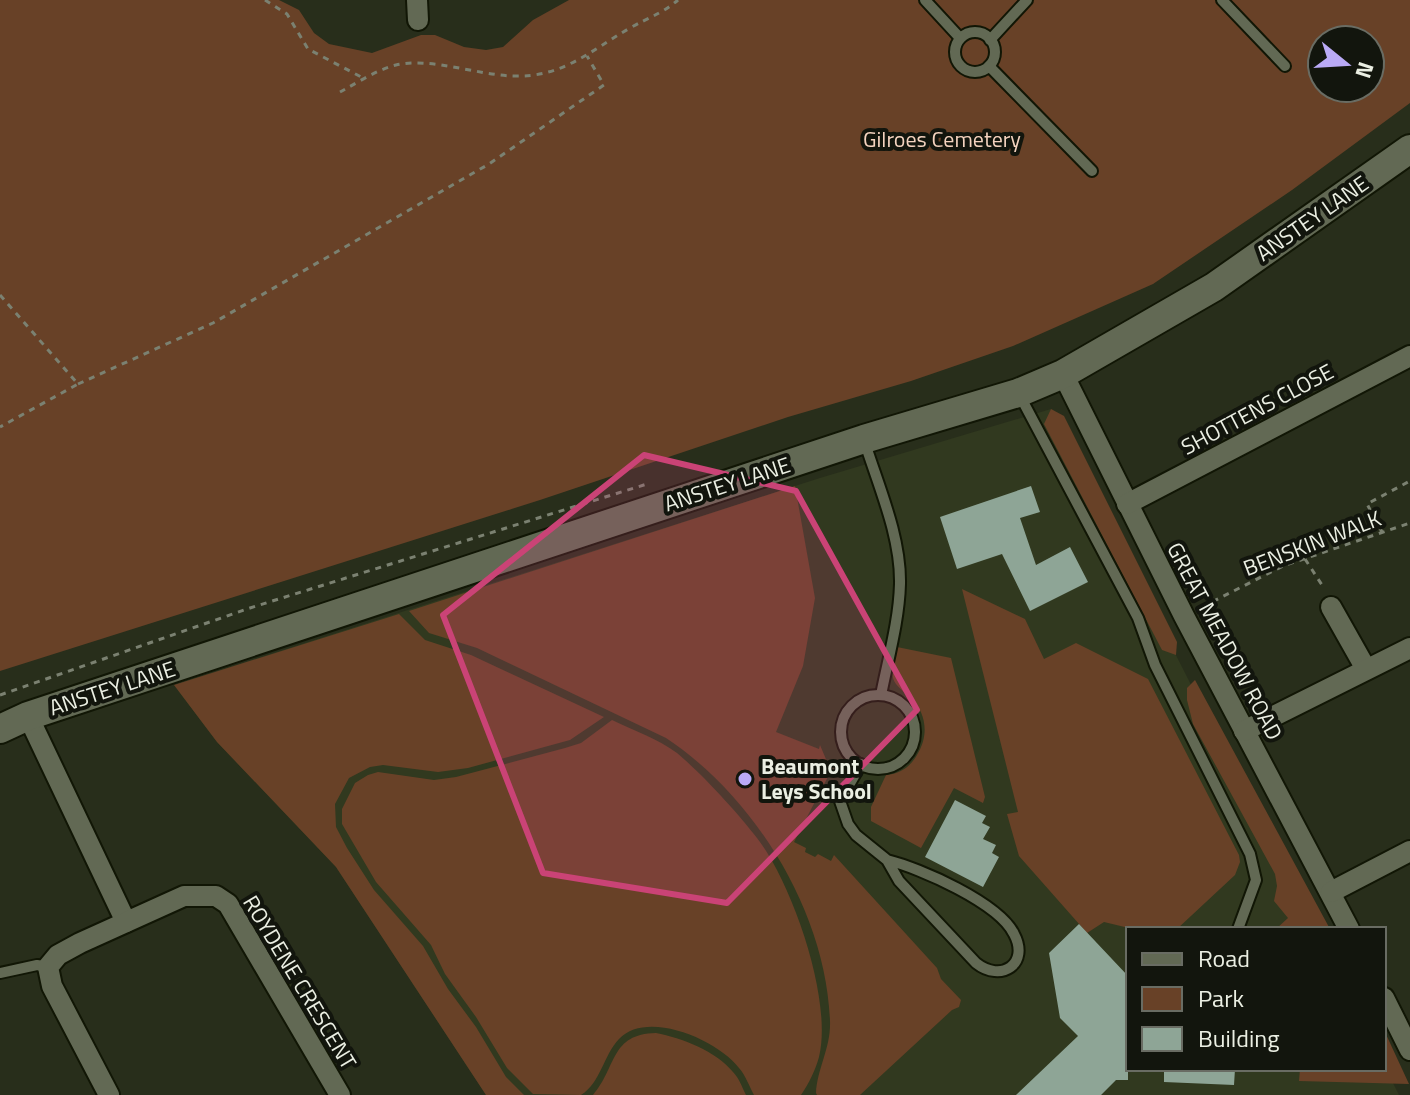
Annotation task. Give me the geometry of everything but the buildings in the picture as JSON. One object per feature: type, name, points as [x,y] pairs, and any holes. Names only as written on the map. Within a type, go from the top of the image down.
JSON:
[{"type":"main road","name":"ANSTEY LANE","points":[[0,729],[28,716],[864,439],[1018,393],[1063,374],[1214,287],[1410,149]]},
{"type":"street","name":"SHOTTENS CLOSE","points":[[1127,504],[1410,356]]},
{"type":"street","name":"GREAT MEADOW ROAD","points":[[1063,374],[1184,616],[1348,927]]},
{"type":"street","points":[[1331,607],[1366,669]]},
{"type":"street","points":[[1244,731],[1410,648]]},
{"type":"street","points":[[28,716],[126,922]]},
{"type":"street","points":[[1331,892],[1410,851]]},
{"type":"street","name":"ROYDENE CRESCENT","points":[[48,967],[58,955],[184,896],[216,896],[228,904],[340,1095]]},
{"type":"street","points":[[48,967],[52,986],[109,1095]]},
{"type":"street","points":[[1386,1002],[1410,1050]]},
{"type":"lane","points":[[925,0],[960,38]]},
{"type":"lane","points":[[990,40],[1027,0]]},
{"type":"lane","points":[[1222,0],[1285,66]]},
{"type":"lane","points":[[979,33],[990,40],[995,52],[989,66],[975,73],[963,69],[954,51],[960,38],[979,33]]},
{"type":"lane","points":[[989,66],[1092,171]]},
{"type":"lane","points":[[1018,393],[1138,618],[1155,665],[1250,854],[1256,880],[1239,927]]},
{"type":"lane","points":[[864,439],[891,528],[900,586],[881,695]]},
{"type":"lane","points":[[881,695],[898,700],[913,718],[914,741],[901,761],[891,767],[879,769],[861,764],[842,741],[841,728],[845,716],[862,698],[881,695]]},
{"type":"lane","points":[[861,764],[840,801],[848,824],[856,835],[887,860],[899,881],[986,971],[998,973],[1009,969],[1017,961],[1020,948],[1014,932],[994,912],[914,867],[887,860]]},
{"type":"lane","points":[[0,973],[37,965],[48,967]]},
{"type":"path","points":[[265,0],[287,14],[308,49],[365,79]]},
{"type":"path","points":[[340,92],[397,65],[431,65],[513,76],[548,73],[576,63],[632,27],[659,15],[678,0]]},
{"type":"path","points":[[0,427],[78,384],[213,323],[489,164],[604,85],[587,56]]},
{"type":"path","points":[[0,295],[78,384]]},
{"type":"path","points":[[1382,532],[1367,504],[1410,481]]},
{"type":"path","points":[[0,695],[250,608],[646,484]]},
{"type":"path","name":"BENSKIN WALK","points":[[1184,616],[1283,566],[1410,523]]},
{"type":"path","points":[[1305,559],[1324,587],[1331,607]]},
{"type":"highlighted area","points":[[644,455],[796,491],[917,710],[727,903],[543,873],[443,615]]},
{"type":"shaded area","name":"Beaumont Leys School","points":[[1051,409],[1314,927],[1126,927],[1126,1071],[1386,1069],[1399,1095],[486,1095],[336,867],[217,742],[174,685],[820,478]]},
{"type":"green space","name":"Gilroes Cemetery","points":[[0,0],[279,0],[299,10],[314,33],[329,44],[372,53],[421,35],[435,35],[464,47],[486,50],[503,47],[533,20],[569,0],[1410,0],[1410,103],[1292,190],[1153,284],[1013,346],[0,671]]},
{"type":"green space","points":[[1051,409],[1064,416],[1177,642],[1176,655],[1162,650],[1044,424]]},
{"type":"green space","points":[[795,486],[815,598],[803,666],[776,732],[819,749],[820,745],[831,771],[794,842],[815,857],[818,854],[831,861],[834,855],[937,968],[941,979],[961,1000],[959,1007],[952,1010],[860,1095],[816,1093],[830,1021],[825,980],[815,939],[800,899],[780,861],[729,792],[666,738],[477,648],[429,633],[409,611]]},
{"type":"green space","points":[[962,589],[1025,619],[1044,659],[1076,643],[1148,679],[1240,862],[1235,875],[1179,927],[1126,927],[1104,922],[1087,933],[1019,856],[1007,814],[1018,812]]},
{"type":"green space","points":[[399,614],[425,640],[471,655],[604,717],[570,740],[468,768],[438,772],[383,765],[370,767],[349,778],[335,804],[336,827],[374,890],[423,946],[506,1077],[524,1095],[486,1095],[336,867],[217,742],[174,685]]},
{"type":"green space","points":[[897,647],[951,658],[985,797],[983,803],[954,788],[921,848],[871,821],[871,807],[886,775],[900,771],[911,763],[921,748],[925,733],[923,717],[916,703],[893,678]]},
{"type":"green space","points":[[1195,680],[1329,927],[1278,927],[1288,918],[1274,901],[1277,886],[1275,874],[1193,724],[1187,688]]},
{"type":"green space","points":[[612,720],[670,748],[697,771],[757,838],[783,883],[806,943],[820,1005],[822,1033],[819,1057],[801,1095],[754,1095],[739,1068],[715,1047],[682,1032],[647,1027],[631,1030],[619,1039],[598,1076],[581,1095],[533,1094],[507,1068],[445,974],[431,945],[376,882],[342,824],[342,809],[355,783],[368,775],[378,772],[434,780],[456,777],[581,743]]},
{"type":"green space","points":[[656,1033],[687,1042],[726,1064],[746,1095],[593,1095],[622,1046],[630,1039]]},
{"type":"green space","points":[[1386,1034],[1409,1084],[1299,1081],[1300,1071],[1386,1071]]},
{"type":"place","name":"Beaumont Leys School","points":[[745,779]]}]
